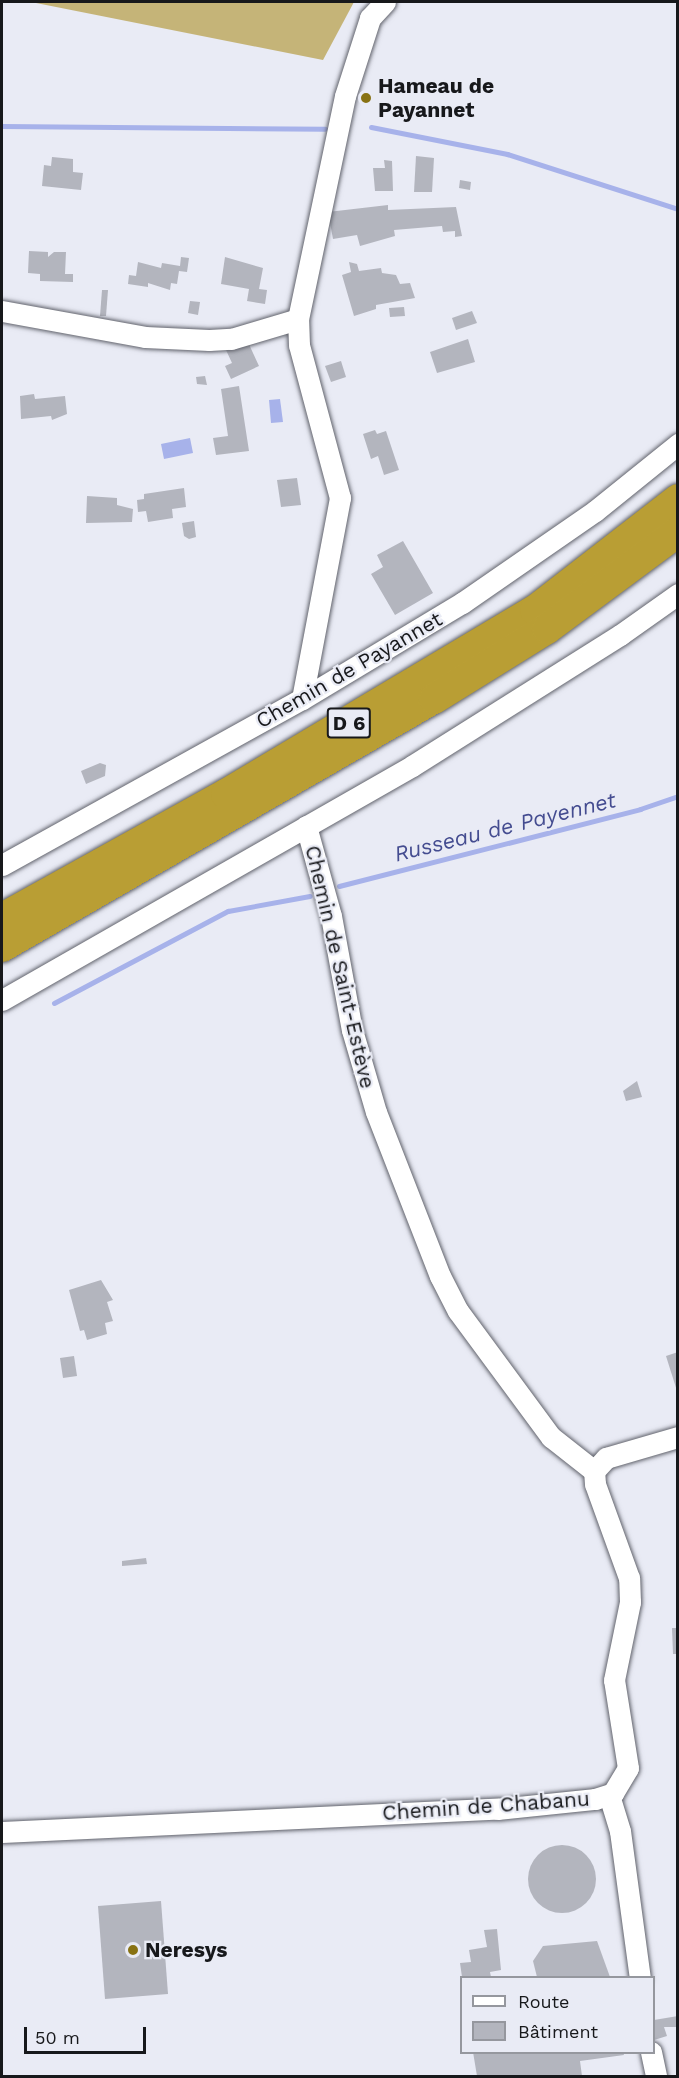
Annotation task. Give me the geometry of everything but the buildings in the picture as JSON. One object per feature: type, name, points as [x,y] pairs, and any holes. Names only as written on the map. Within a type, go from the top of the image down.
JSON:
[{"type":"highway","name":"D 6","points":[[2,918],[226,794],[535,610],[678,500]]},
{"type":"highway","name":"D 6","points":[[2,947],[444,693],[547,629],[678,532]]},
{"type":"street","points":[[302,699],[340,498],[299,345],[298,319],[342,104],[370,18],[385,2]]},
{"type":"street","points":[[2,311],[145,337],[209,340],[231,339],[298,319]]},
{"type":"street","name":"Chemin de Payannet","points":[[2,865],[302,699],[462,603],[590,515],[678,444]]},
{"type":"street","points":[[2,1000],[306,826],[522,698],[678,594]]},
{"type":"street","name":"Chemin de Saint-Estève","points":[[306,826],[331,916],[352,1030],[376,1112],[440,1276],[458,1311],[550,1437],[594,1471]]},
{"type":"street","points":[[594,1471],[606,1458],[678,1437]]},
{"type":"street","name":"Chemin de Chabanu","points":[[2,1833],[498,1809],[609,1795],[622,1784],[628,1768],[614,1680],[630,1602],[629,1578],[595,1484],[594,1471]]},
{"type":"street","points":[[609,1795],[620,1831],[640,1976]]},
{"type":"street","points":[[651,2054],[656,2076]]},
{"type":"shaded area","points":[[31,2],[354,2],[323,60]]},
{"type":"water","points":[[280,399],[283,422],[271,423],[269,400]]},
{"type":"water","points":[[190,438],[193,453],[164,459],[161,444]]},
{"type":"waterway","points":[[2,126],[325,129]]},
{"type":"waterway","points":[[371,127],[507,154],[678,209]]},
{"type":"waterway","name":"Russeau de Payennet","points":[[339,886],[640,809],[678,796]]},
{"type":"waterway","name":"Russeau de Payennet","points":[[54,1003],[228,911],[310,896]]},
{"type":"place","name":"Hameau de Payannet","points":[[366,98]]},
{"type":"place","name":"Neresys","points":[[133,1950]]}]
